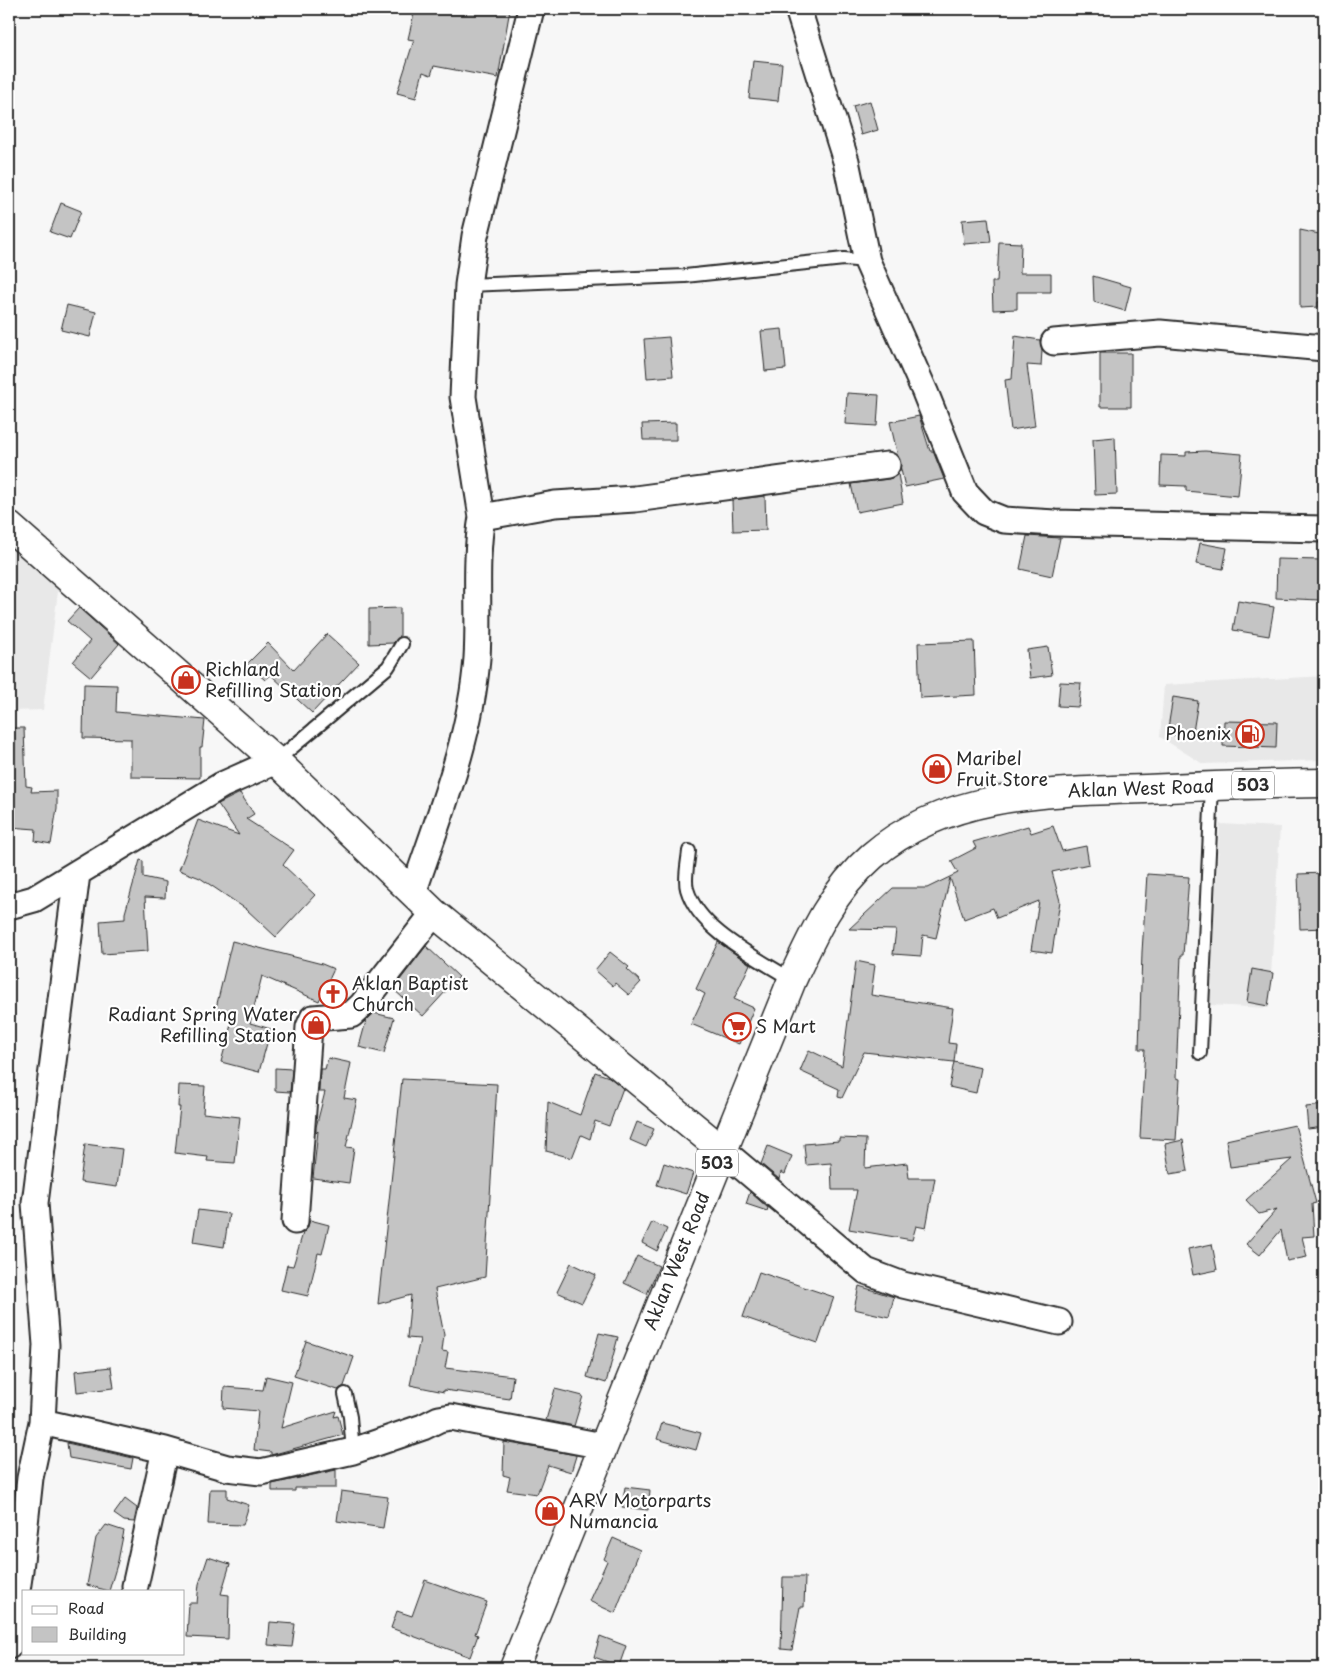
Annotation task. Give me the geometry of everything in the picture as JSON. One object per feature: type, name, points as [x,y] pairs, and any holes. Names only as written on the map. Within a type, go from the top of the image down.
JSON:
[{"type":"main road","points":[[9,526],[276,761],[434,914],[722,1150]]},
{"type":"main road","name":"Aklan West Road","points":[[514,1668],[792,980],[824,912],[846,882],[872,856],[908,831],[968,807],[1002,798],[1056,792],[1324,783]]},
{"type":"street","points":[[413,893],[464,743],[477,659],[477,553],[482,517],[463,397],[468,285],[475,236],[531,9]]},
{"type":"street","points":[[798,9],[846,161],[867,261],[925,392],[965,492],[984,512],[1004,520],[1324,529]]},
{"type":"street","points":[[1054,342],[1160,333],[1324,348]]},
{"type":"street","points":[[482,517],[555,504],[635,498],[887,465]]},
{"type":"street","points":[[9,906],[34,899],[222,786],[276,761]]},
{"type":"street","points":[[9,1646],[30,1478],[42,1422],[46,1345],[35,1203],[77,874]]},
{"type":"street","points":[[295,1221],[309,1027],[313,1018],[351,1015],[434,914]]},
{"type":"street","points":[[722,1150],[866,1271],[904,1285],[1059,1322]]},
{"type":"street","points":[[42,1422],[165,1450],[227,1468],[261,1472],[353,1451],[423,1427],[439,1418],[451,1417],[603,1446]]},
{"type":"street","points":[[135,1586],[165,1450]]},
{"type":"lane","points":[[468,285],[685,276],[844,259],[867,261]]},
{"type":"lane","points":[[276,761],[388,667],[402,644]]},
{"type":"lane","points":[[1200,1053],[1212,786]]},
{"type":"lane","points":[[690,851],[686,888],[700,915],[724,936],[792,980]]},
{"type":"lane","points":[[345,1394],[350,1417],[353,1451]]},
{"type":"shaded area","points":[[9,536],[59,583],[43,710],[9,711]]},
{"type":"shaded area","points":[[1324,676],[1324,760],[1203,764],[1160,737],[1164,685]]},
{"type":"shaded area","points":[[1220,824],[1280,827],[1269,1008],[1209,1005]]},
{"type":"building","points":[[415,9],[510,9],[498,78],[434,66],[431,75],[423,72],[416,98],[397,93],[414,40],[408,39]]},
{"type":"building","points":[[753,61],[782,64],[778,101],[749,98]]},
{"type":"building","points":[[870,101],[878,130],[861,135],[853,106]]},
{"type":"building","points":[[61,203],[81,211],[70,239],[50,232]]},
{"type":"building","points":[[988,218],[991,242],[964,244],[962,220]]},
{"type":"building","points":[[1300,230],[1324,235],[1324,302],[1318,302],[1318,307],[1300,308]]},
{"type":"building","points":[[999,242],[1021,243],[1020,273],[1051,273],[1051,292],[1017,292],[1017,309],[993,310],[992,282],[997,282]]},
{"type":"building","points":[[1093,276],[1131,287],[1125,311],[1094,302]]},
{"type":"building","points":[[67,305],[96,312],[90,337],[61,330]]},
{"type":"building","points":[[782,329],[786,369],[765,371],[761,331]]},
{"type":"building","points":[[1015,336],[1040,340],[1042,350],[1041,366],[1027,365],[1035,426],[1011,430],[1005,380],[1012,379]]},
{"type":"building","points":[[669,337],[673,376],[647,378],[644,339]]},
{"type":"building","points":[[1100,353],[1131,353],[1131,407],[1100,407]]},
{"type":"building","points":[[847,393],[879,395],[877,426],[845,424]]},
{"type":"building","points":[[919,416],[930,451],[933,451],[944,479],[905,487],[890,422]]},
{"type":"building","points":[[676,423],[676,440],[643,440],[642,424]]},
{"type":"building","points":[[1115,437],[1117,494],[1095,495],[1093,439]]},
{"type":"building","points":[[1205,451],[1242,454],[1238,496],[1186,491],[1186,486],[1160,485],[1161,455],[1186,456],[1186,452]]},
{"type":"building","points":[[898,474],[903,503],[857,512],[851,484],[889,479]]},
{"type":"building","points":[[765,496],[766,530],[733,531],[732,500]]},
{"type":"building","points":[[1027,536],[1060,538],[1052,576],[1020,569]]},
{"type":"building","points":[[1200,543],[1227,548],[1223,569],[1196,564]]},
{"type":"building","points":[[1277,559],[1321,560],[1319,600],[1276,598]]},
{"type":"building","points":[[1238,601],[1274,607],[1269,636],[1233,630]]},
{"type":"building","points":[[79,608],[119,644],[91,677],[73,662],[90,641],[67,621]]},
{"type":"building","points":[[400,608],[400,636],[393,643],[369,644],[369,609]]},
{"type":"building","points":[[327,634],[359,663],[312,713],[271,675],[265,680],[247,664],[268,643],[294,670]]},
{"type":"building","points":[[974,641],[976,695],[920,698],[918,643]]},
{"type":"building","points":[[1048,647],[1052,675],[1030,678],[1027,650]]},
{"type":"building","points":[[1060,682],[1081,683],[1079,707],[1058,706]]},
{"type":"building","points":[[84,684],[117,685],[116,712],[205,720],[202,747],[200,747],[200,778],[131,777],[131,739],[83,738]]},
{"type":"building","points":[[1173,697],[1198,701],[1192,738],[1167,734]]},
{"type":"building","name":"Phoenix","points":[[1224,721],[1277,722],[1276,748],[1223,746]]},
{"type":"building","points":[[9,728],[24,728],[26,786],[32,787],[31,792],[57,791],[57,808],[51,844],[35,841],[36,829],[9,827]]},
{"type":"building","points":[[240,793],[254,814],[246,819],[294,850],[283,865],[315,895],[276,937],[246,909],[200,878],[179,870],[198,820],[239,835],[218,804]]},
{"type":"building","points":[[1028,826],[1031,833],[1053,826],[1062,851],[1086,846],[1089,864],[1052,872],[1060,901],[1052,953],[1031,950],[1039,901],[997,918],[993,908],[964,919],[950,878],[936,938],[923,935],[921,956],[893,954],[896,930],[849,929],[893,888],[927,888],[958,873],[951,861],[976,848],[973,842]]},
{"type":"building","points":[[140,860],[143,861],[143,877],[166,882],[165,898],[145,897],[148,951],[102,954],[100,921],[125,919]]},
{"type":"building","points":[[1324,873],[1324,928],[1300,929],[1298,874]]},
{"type":"building","points":[[1147,874],[1189,877],[1183,955],[1181,955],[1176,1078],[1180,1079],[1176,1140],[1140,1138],[1145,1049],[1139,1049]]},
{"type":"building","points":[[232,941],[322,964],[334,969],[319,1001],[262,976],[250,1023],[271,1029],[259,1072],[221,1062],[233,1017],[215,1012]]},
{"type":"building","points":[[718,942],[750,964],[734,999],[754,1008],[739,1044],[691,1024],[705,994],[696,989]]},
{"type":"building","points":[[426,946],[459,977],[423,1016],[393,989]]},
{"type":"building","points":[[610,952],[629,967],[627,969],[641,982],[629,995],[615,983],[613,986],[595,970]]},
{"type":"building","points":[[856,961],[875,965],[871,995],[953,1008],[948,1043],[956,1044],[954,1062],[864,1052],[842,1098],[838,1097],[839,1089],[800,1071],[809,1050],[842,1066]]},
{"type":"building","points":[[1252,969],[1273,973],[1268,1006],[1247,1002]]},
{"type":"building","points":[[374,1013],[394,1018],[384,1053],[359,1047],[366,1021]]},
{"type":"building","points":[[328,1058],[351,1063],[344,1098],[357,1100],[346,1147],[354,1148],[349,1183],[313,1178],[318,1131],[316,1133],[316,1127],[325,1092],[319,1092],[320,1069],[325,1069]]},
{"type":"building","points":[[954,1062],[981,1068],[976,1093],[949,1087]]},
{"type":"building","points":[[275,1068],[292,1069],[290,1092],[275,1091]]},
{"type":"building","points":[[595,1072],[609,1077],[623,1088],[609,1126],[595,1121],[590,1139],[581,1135],[572,1158],[546,1151],[548,1102],[580,1115]]},
{"type":"building","points":[[402,1079],[497,1084],[485,1277],[435,1289],[444,1335],[442,1351],[448,1352],[445,1368],[513,1376],[510,1399],[444,1390],[444,1392],[410,1385],[420,1339],[407,1338],[411,1295],[378,1304]]},
{"type":"building","points":[[179,1085],[205,1086],[203,1113],[240,1117],[235,1163],[207,1161],[208,1157],[175,1153],[180,1107],[178,1107]]},
{"type":"building","points":[[1324,1105],[1324,1127],[1308,1129],[1306,1107]]},
{"type":"building","points":[[637,1122],[654,1129],[646,1147],[630,1140]]},
{"type":"building","points":[[1295,1125],[1316,1203],[1312,1204],[1314,1236],[1302,1237],[1307,1257],[1287,1261],[1281,1230],[1260,1255],[1246,1244],[1277,1209],[1259,1214],[1246,1200],[1292,1159],[1230,1167],[1226,1140]]},
{"type":"building","points":[[839,1138],[866,1139],[865,1168],[907,1163],[909,1178],[935,1178],[926,1228],[916,1226],[912,1240],[849,1229],[857,1190],[832,1190],[831,1163],[806,1165],[804,1144],[839,1141]]},
{"type":"building","points":[[1183,1140],[1188,1171],[1170,1174],[1165,1144]]},
{"type":"building","points":[[85,1144],[122,1149],[117,1187],[80,1182]]},
{"type":"building","points":[[768,1146],[792,1156],[785,1174],[781,1172],[779,1179],[761,1164]]},
{"type":"building","points":[[664,1163],[693,1173],[686,1194],[657,1185]]},
{"type":"building","points":[[750,1192],[768,1208],[767,1211],[746,1204]]},
{"type":"building","points":[[198,1210],[229,1214],[224,1247],[193,1242]]},
{"type":"building","points":[[310,1220],[329,1225],[322,1254],[318,1253],[308,1296],[281,1290],[287,1265],[293,1266],[303,1233],[307,1229]]},
{"type":"building","points":[[652,1222],[667,1229],[657,1251],[642,1243]]},
{"type":"building","points":[[1212,1244],[1217,1270],[1193,1275],[1188,1249]]},
{"type":"building","points":[[637,1256],[659,1266],[647,1294],[624,1283]]},
{"type":"building","points":[[571,1263],[596,1275],[582,1303],[557,1292]]},
{"type":"building","points":[[759,1272],[834,1297],[818,1343],[743,1317]]},
{"type":"building","points":[[859,1286],[894,1297],[889,1317],[854,1309]]},
{"type":"building","points":[[599,1333],[618,1337],[606,1383],[587,1377]]},
{"type":"building","points":[[306,1341],[354,1357],[344,1386],[338,1390],[294,1376]]},
{"type":"building","points":[[111,1367],[114,1388],[77,1392],[75,1371]]},
{"type":"building","points":[[266,1376],[292,1382],[281,1428],[336,1411],[334,1417],[338,1416],[343,1435],[271,1455],[271,1452],[254,1450],[258,1411],[223,1408],[224,1387],[263,1390]]},
{"type":"building","points":[[555,1389],[583,1396],[574,1426],[546,1420]]},
{"type":"building","points":[[662,1423],[701,1433],[696,1450],[657,1439]]},
{"type":"building","points":[[504,1442],[576,1455],[571,1472],[548,1465],[537,1494],[507,1490],[510,1477],[503,1475]]},
{"type":"building","points":[[67,1443],[133,1458],[131,1469],[69,1458]]},
{"type":"building","points":[[336,1470],[336,1488],[295,1488],[295,1491],[272,1491],[272,1484]]},
{"type":"building","points":[[625,1487],[650,1490],[648,1510],[622,1507]]},
{"type":"building","points":[[210,1489],[227,1489],[227,1498],[249,1505],[243,1525],[208,1524]]},
{"type":"building","points":[[341,1491],[388,1497],[383,1528],[337,1521]]},
{"type":"building","points":[[125,1499],[137,1508],[134,1522],[124,1521],[114,1514]]},
{"type":"building","points":[[106,1525],[124,1531],[109,1590],[87,1585],[96,1538]]},
{"type":"building","points":[[613,1538],[640,1550],[615,1613],[589,1601],[607,1561],[604,1559]]},
{"type":"building","points":[[208,1557],[230,1564],[221,1594],[229,1595],[228,1639],[187,1637],[189,1603],[197,1603],[199,1584]]},
{"type":"building","points":[[783,1577],[805,1577],[804,1607],[800,1607],[792,1650],[781,1649]]},
{"type":"building","points":[[425,1580],[487,1602],[475,1634],[478,1635],[470,1657],[391,1628],[397,1611],[412,1616]]},
{"type":"building","points":[[270,1622],[295,1624],[292,1647],[268,1645]]},
{"type":"building","points":[[600,1636],[626,1646],[619,1666],[594,1657]]},
{"type":"place","name":"Richland Refilling Station","points":[[186,680]]},
{"type":"place","name":"Phoenix","points":[[1250,734]]},
{"type":"place","name":"Maribel Fruit Store","points":[[937,769]]},
{"type":"place","name":"Aklan Baptist Church","points":[[333,994]]},
{"type":"place","name":"Radiant Spring Water Refilling Station","points":[[316,1025]]},
{"type":"place","name":"S Mart","points":[[737,1027]]},
{"type":"place","name":"ARV Motorparts Numancia","points":[[550,1511]]}]
